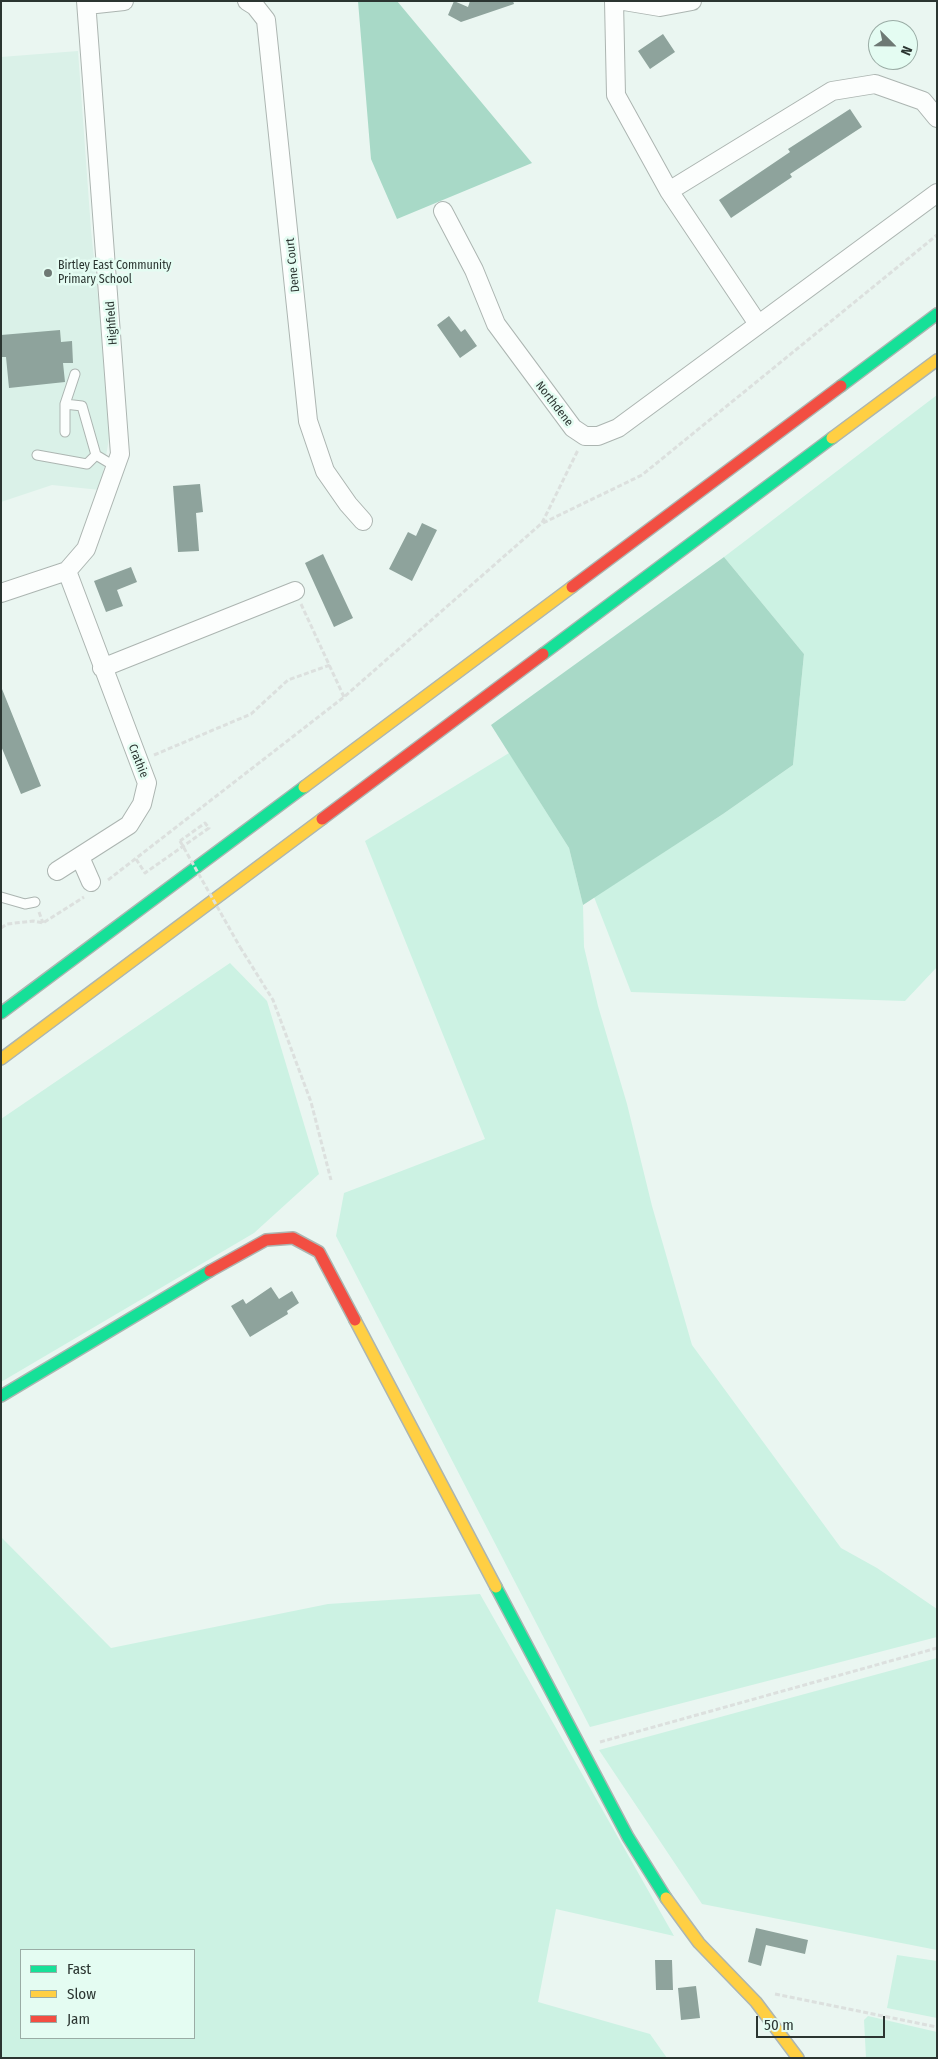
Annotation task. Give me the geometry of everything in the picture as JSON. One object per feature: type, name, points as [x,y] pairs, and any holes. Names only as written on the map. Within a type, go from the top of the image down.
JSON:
[{"type":"main road","points":[[1,1013],[937,314]]},
{"type":"main road","points":[[1,1059],[937,360]]},
{"type":"main road","points":[[1,1396],[246,1249],[266,1240],[293,1238],[319,1252],[581,1747],[656,1883],[699,1943],[756,2002],[798,2058]]},
{"type":"street","points":[[86,3],[124,1]]},
{"type":"street","name":"Dene Court","points":[[247,1],[255,6],[266,20],[308,420],[325,471],[348,504],[363,521]]},
{"type":"street","points":[[614,1],[616,95],[669,191],[758,324]]},
{"type":"street","points":[[624,1],[660,7],[692,1]]},
{"type":"street","name":"Highfield","points":[[67,571],[86,549],[120,454],[117,388],[86,3]]},
{"type":"street","points":[[669,191],[832,91],[875,84],[923,101],[937,118]]},
{"type":"street","name":"Northdene","points":[[443,211],[474,270],[496,324],[573,428],[585,436],[598,436],[618,428],[937,193]]},
{"type":"street","points":[[1,593],[67,571]]},
{"type":"street","name":"Crathie","points":[[57,871],[129,824],[142,804],[146,783],[67,571]]},
{"type":"street","points":[[102,668],[295,591]]},
{"type":"street","points":[[80,857],[92,888]]},
{"type":"lane","points":[[65,432],[65,404],[75,374]]},
{"type":"lane","points":[[65,404],[82,406],[96,455],[116,467]]},
{"type":"lane","points":[[37,455],[87,464],[96,455]]},
{"type":"lane","points":[[1,897],[25,904],[35,902]]},
{"type":"path","points":[[1,928],[7,924],[33,921],[43,923],[136,859],[344,697],[542,523],[642,475],[937,235]]},
{"type":"path","points":[[542,523],[585,436]]},
{"type":"path","points":[[295,591],[344,697]]},
{"type":"path","points":[[138,762],[251,714],[288,680],[330,665]]},
{"type":"path","points":[[136,859],[145,873],[153,868],[169,856],[177,851],[185,845],[193,839],[209,828],[205,823],[180,841],[184,849],[189,858],[240,947],[273,1000],[311,1102],[331,1180]]},
{"type":"path","points":[[581,1747],[937,1648]]},
{"type":"path","points":[[756,2002],[778,1993],[937,2027]]},
{"type":"shaded area","name":"Birtley East Community Primary School","points":[[78,51],[91,230],[107,383],[110,433],[100,490],[52,485],[1,502],[1,57]]},
{"type":"shaded area","points":[[937,395],[937,967],[905,1001],[631,992],[594,897],[723,814],[793,765],[804,654],[724,557]]},
{"type":"shaded area","points":[[509,753],[569,848],[583,905],[584,947],[598,1006],[627,1104],[652,1206],[692,1345],[841,1548],[877,1568],[937,1609],[937,1637],[590,1727],[336,1236],[344,1193],[485,1139],[365,841]]},
{"type":"shaded area","points":[[230,963],[267,1001],[319,1174],[254,1233],[1,1382],[1,1119]]},
{"type":"shaded area","points":[[1,1537],[111,1648],[328,1604],[480,1594],[674,1936],[556,1909],[538,2002],[650,2034],[667,2058],[1,2058]]},
{"type":"shaded area","points":[[937,1658],[937,1950],[702,1904],[599,1750]]},
{"type":"shaded area","points":[[897,1955],[937,1961],[937,2018],[887,2008]]},
{"type":"shaded area","points":[[868,2016],[937,2032],[937,2058],[866,2058],[864,2020]]},
{"type":"green space","points":[[358,1],[397,1],[532,163],[397,219],[371,159]]},
{"type":"green space","points":[[724,557],[804,654],[793,765],[723,814],[583,905],[569,848],[491,725]]},
{"type":"building","points":[[454,1],[468,7],[470,1],[513,1],[514,4],[461,22],[448,15]]},
{"type":"building","points":[[663,34],[675,52],[650,69],[638,51]]},
{"type":"building","points":[[850,109],[862,127],[790,174],[792,177],[731,218],[719,200],[790,152],[788,149]]},
{"type":"building","points":[[449,316],[461,332],[465,329],[477,346],[460,358],[437,325]]},
{"type":"building","points":[[60,330],[61,342],[72,341],[73,363],[63,363],[65,382],[9,388],[6,357],[1,357],[1,335]]},
{"type":"building","points":[[200,484],[203,512],[196,513],[199,551],[178,552],[173,486]]},
{"type":"building","points":[[422,523],[437,530],[412,581],[389,569],[408,532],[416,536]]},
{"type":"building","points":[[323,554],[353,618],[334,627],[305,563]]},
{"type":"building","points":[[131,567],[137,582],[117,590],[123,606],[106,612],[94,581]]},
{"type":"building","points":[[2,689],[41,786],[21,794],[1,746]]},
{"type":"building","points":[[271,1287],[279,1299],[292,1291],[299,1303],[287,1311],[288,1314],[250,1337],[231,1306],[243,1299],[246,1304]]},
{"type":"building","points":[[756,1928],[808,1940],[805,1954],[766,1945],[761,1966],[748,1962]]},
{"type":"building","points":[[655,1960],[672,1960],[673,1990],[656,1990]]},
{"type":"building","points":[[696,1986],[700,2018],[681,2020],[678,1988]]},
{"type":"traffic: fast","points":[[841,386],[937,314]]},
{"type":"traffic: fast","points":[[543,654],[832,438]]},
{"type":"traffic: fast","points":[[1,1013],[304,787]]},
{"type":"traffic: fast","points":[[1,1396],[210,1271]]},
{"type":"traffic: fast","points":[[496,1587],[628,1837],[666,1898]]},
{"type":"traffic: slow","points":[[832,438],[937,360]]},
{"type":"traffic: slow","points":[[304,787],[572,587]]},
{"type":"traffic: slow","points":[[1,1059],[322,819]]},
{"type":"traffic: slow","points":[[355,1320],[496,1587]]},
{"type":"traffic: slow","points":[[666,1898],[699,1943],[756,2002],[798,2058]]},
{"type":"traffic: jam","points":[[572,587],[841,386]]},
{"type":"traffic: jam","points":[[322,819],[543,654]]},
{"type":"traffic: jam","points":[[210,1271],[266,1240],[293,1238],[319,1252],[355,1320]]},
{"type":"place","name":"Birtley East Community Primary School","points":[[48,273]]}]
